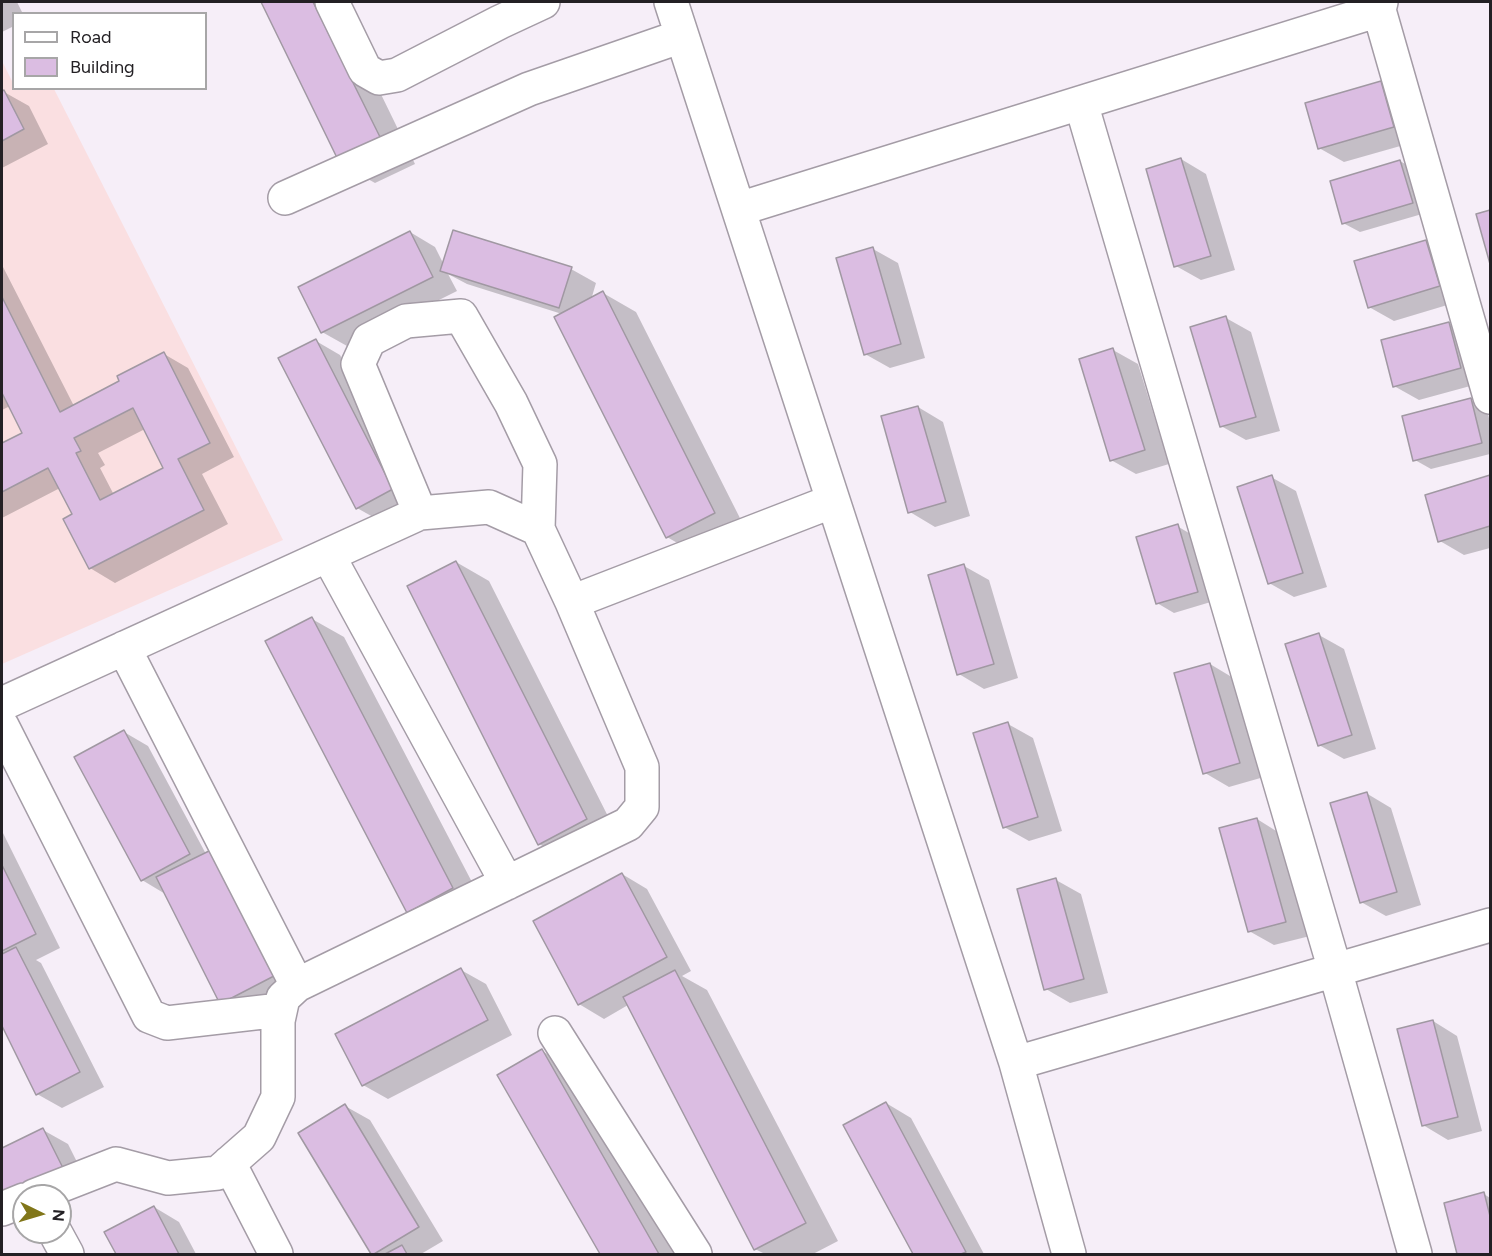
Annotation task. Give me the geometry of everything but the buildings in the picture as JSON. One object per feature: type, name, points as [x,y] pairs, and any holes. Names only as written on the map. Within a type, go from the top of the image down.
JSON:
[{"type":"street","points":[[332,2],[365,70],[379,78],[397,75],[494,12],[543,2]]},
{"type":"street","points":[[671,2],[1016,1063],[1069,1254]]},
{"type":"street","points":[[739,209],[1081,103],[1380,6],[1491,397]]},
{"type":"street","points":[[285,198],[530,89],[682,36]]},
{"type":"street","points":[[1081,103],[1335,970],[1415,1254]]},
{"type":"street","points":[[2,726],[149,1016],[167,1023],[288,998],[507,883],[628,824],[642,807],[642,767],[572,602],[538,529],[540,464],[511,403],[461,316],[406,321],[369,340],[358,364],[420,513]]},
{"type":"street","points":[[572,602],[833,501]]},
{"type":"street","points":[[2,704],[420,513],[489,507],[538,529]]},
{"type":"street","points":[[328,555],[507,883]]},
{"type":"street","points":[[65,1184],[116,1164],[168,1178],[218,1173],[259,1137],[278,1097],[278,1020],[288,998],[124,648]]},
{"type":"street","points":[[1016,1063],[1491,925]]},
{"type":"street","points":[[555,1033],[695,1254]]},
{"type":"street","points":[[229,1163],[276,1254]]},
{"type":"shaded area","points":[[2,61],[12,81],[12,90],[55,90],[283,540],[2,664]]}]
